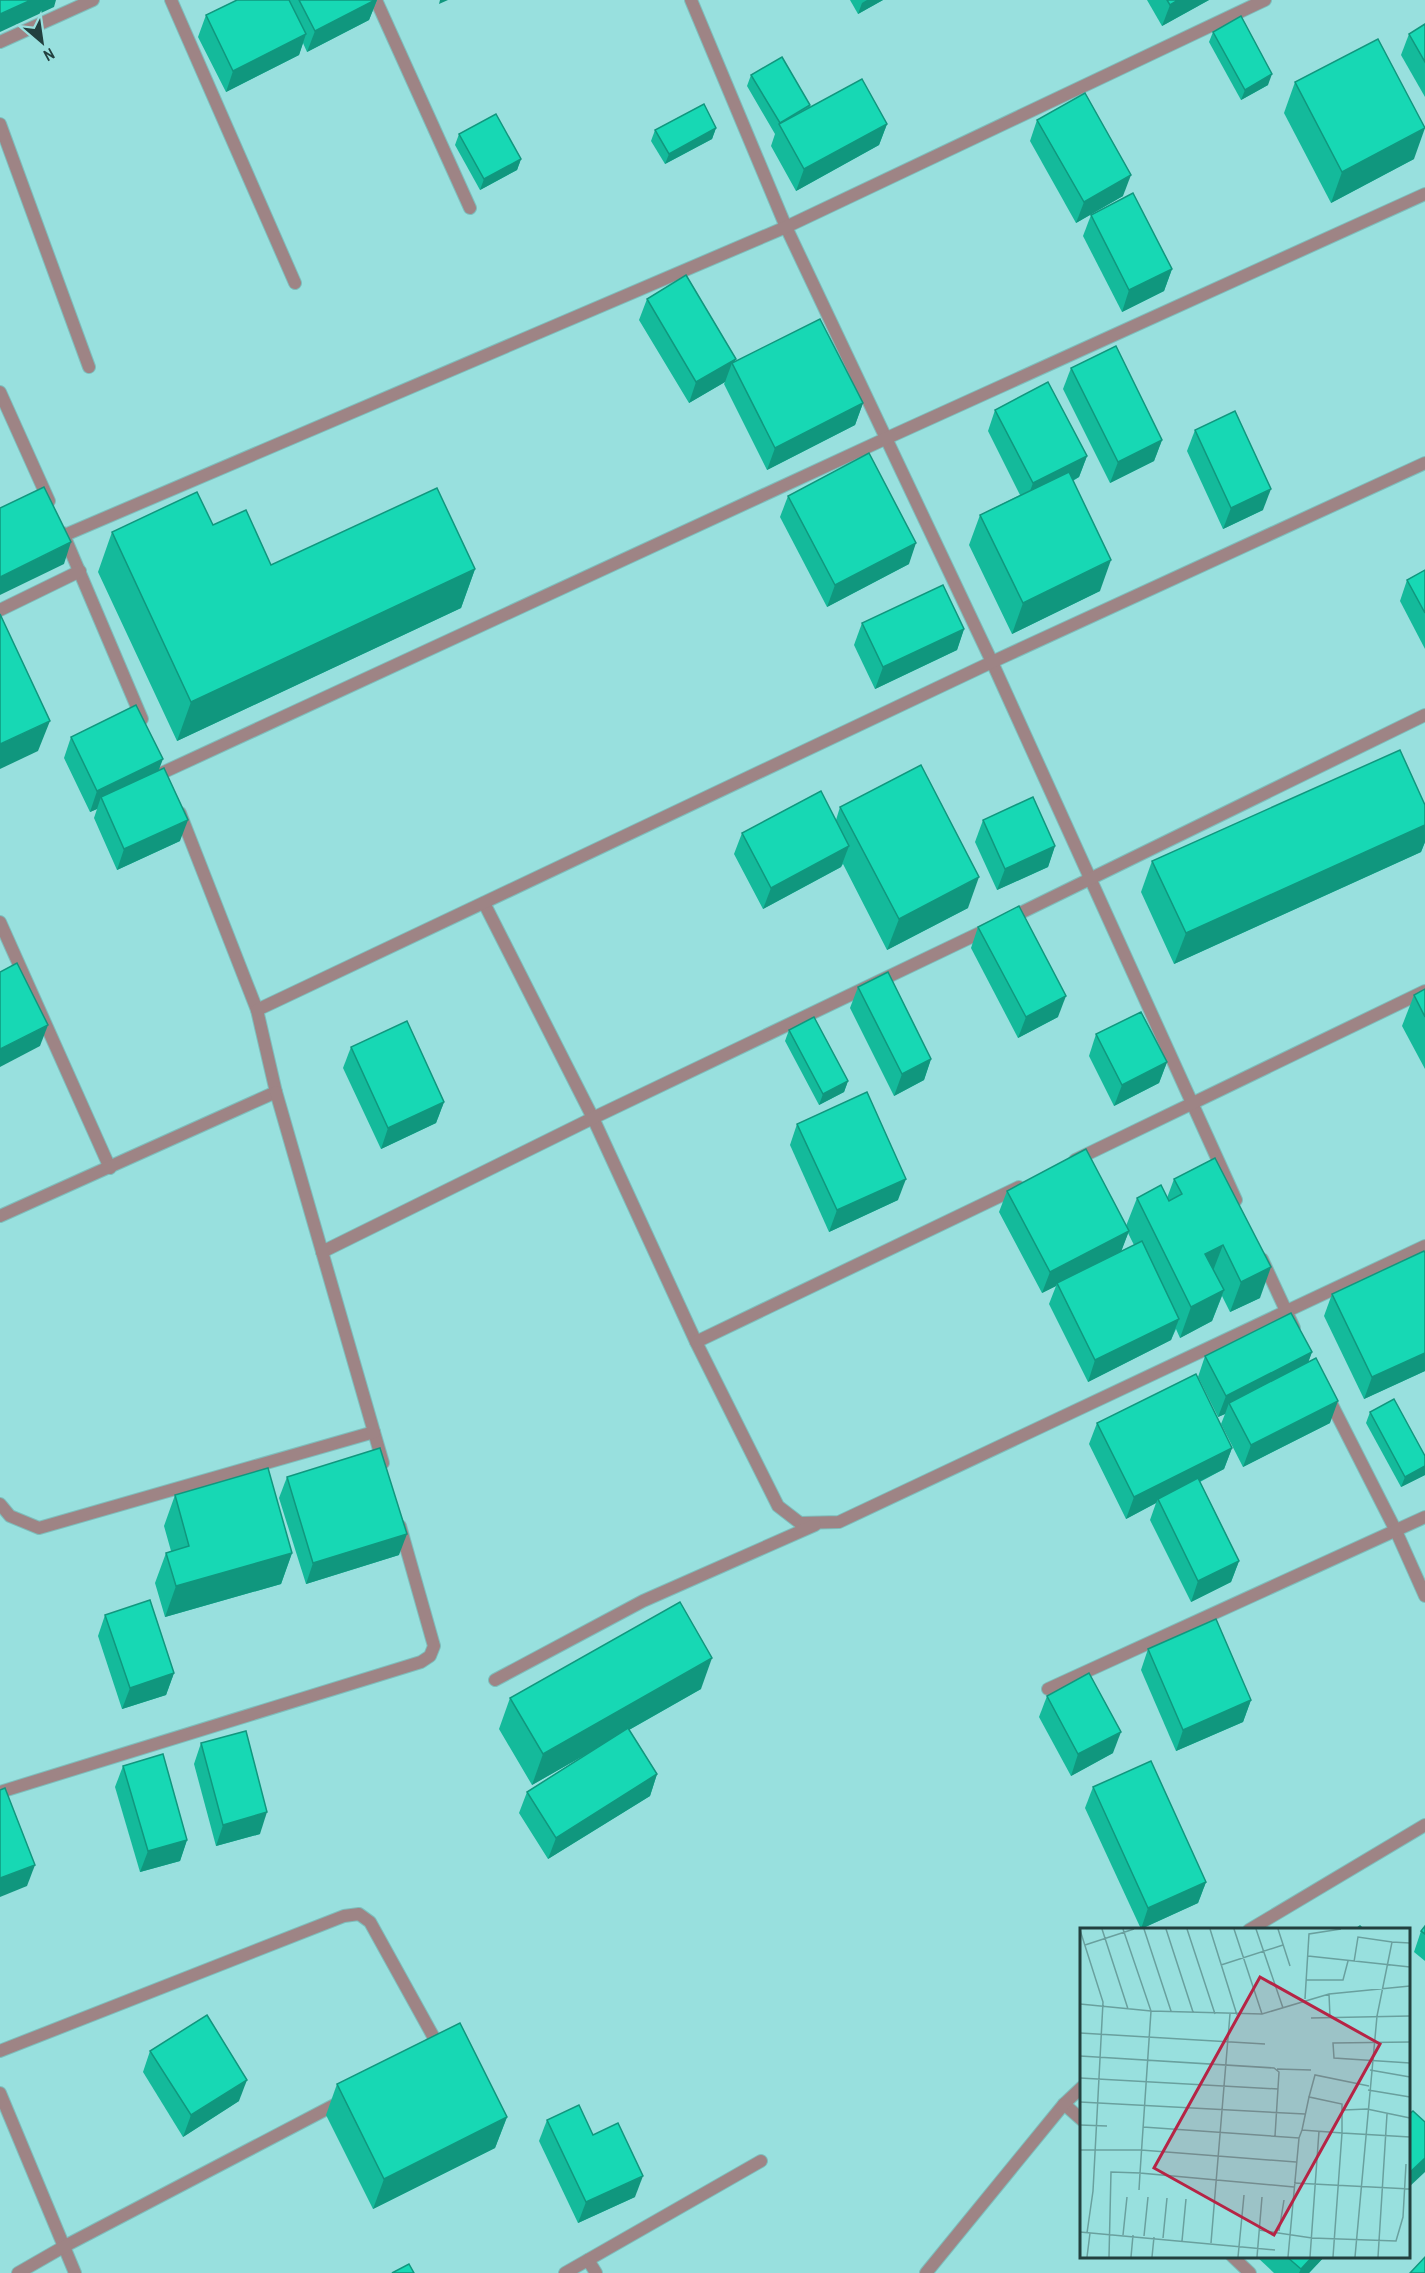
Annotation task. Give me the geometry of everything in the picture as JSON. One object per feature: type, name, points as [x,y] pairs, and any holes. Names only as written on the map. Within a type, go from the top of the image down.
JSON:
[{"type":"street","points":[[0,42],[93,0]]},
{"type":"street","points":[[171,0],[295,283]]},
{"type":"street","points":[[376,0],[470,208]]},
{"type":"street","points":[[691,0],[786,227],[992,662],[1241,1212]]},
{"type":"street","points":[[60,525],[786,227],[1265,0]]},
{"type":"street","points":[[0,124],[89,367]]},
{"type":"street","points":[[164,772],[886,438],[1425,194]]},
{"type":"street","points":[[0,392],[80,571],[146,730]]},
{"type":"street","points":[[257,1010],[992,662],[1425,463]]},
{"type":"street","points":[[0,610],[80,571]]},
{"type":"street","points":[[322,1252],[1425,715]]},
{"type":"street","points":[[177,804],[257,1010],[276,1092],[387,1477]]},
{"type":"street","points":[[484,903],[593,1119],[696,1342],[778,1506],[800,1523],[838,1522],[1425,1246]]},
{"type":"street","points":[[0,922],[110,1168]]},
{"type":"street","points":[[1066,1164],[1425,991]]},
{"type":"street","points":[[0,1216],[276,1092]]},
{"type":"street","points":[[696,1342],[1035,1179]]},
{"type":"street","points":[[1256,1245],[1301,1342]]},
{"type":"street","points":[[1322,1384],[1396,1531],[1425,1596]]},
{"type":"street","points":[[0,1504],[10,1516],[39,1528],[374,1432]]},
{"type":"street","points":[[0,1792],[421,1662],[430,1656],[434,1646],[396,1511]]},
{"type":"street","points":[[1048,1689],[1425,1517]]},
{"type":"street","points":[[495,1680],[643,1601],[819,1522]]},
{"type":"street","points":[[1251,1928],[1425,1825]]},
{"type":"street","points":[[0,2050],[344,1916],[358,1914],[370,1922],[433,2036],[434,2047],[426,2057],[415,2062]]},
{"type":"street","points":[[926,2273],[1064,2104],[1080,2089]]},
{"type":"street","points":[[0,2093],[75,2273]]},
{"type":"street","points":[[18,2273],[65,2246],[352,2096]]},
{"type":"street","points":[[1064,2104],[1080,2118]]},
{"type":"street","points":[[565,2273],[761,2161]]},
{"type":"street","points":[[1234,2258],[1250,2273]]},
{"type":"street","points":[[588,2260],[596,2273]]},
{"type":"building","points":[[0,0],[31,0],[0,14]]},
{"type":"building","points":[[237,0],[289,0],[306,34],[233,71],[206,15]]},
{"type":"building","points":[[299,0],[375,0],[315,31]]},
{"type":"building","points":[[1167,0],[1178,0],[1170,5]]},
{"type":"building","points":[[1241,16],[1272,74],[1245,90],[1213,32]]},
{"type":"building","points":[[1425,24],[1425,62],[1409,34]]},
{"type":"building","points":[[1378,39],[1425,128],[1342,172],[1295,82]]},
{"type":"building","points":[[782,57],[810,105],[780,123],[751,75]]},
{"type":"building","points":[[862,79],[887,124],[804,169],[779,124]]},
{"type":"building","points":[[1085,93],[1131,175],[1084,202],[1037,120]]},
{"type":"building","points":[[704,104],[716,128],[669,154],[655,130]]},
{"type":"building","points":[[496,114],[521,159],[484,179],[459,134]]},
{"type":"building","points":[[1133,193],[1172,269],[1129,290],[1091,215]]},
{"type":"building","points":[[686,275],[736,359],[696,382],[647,299]]},
{"type":"building","points":[[820,319],[863,403],[775,448],[732,363]]},
{"type":"building","points":[[1116,346],[1162,440],[1118,462],[1071,368]]},
{"type":"building","points":[[1048,382],[1087,456],[1033,483],[995,410]]},
{"type":"building","points":[[1235,411],[1271,489],[1231,508],[1195,430]]},
{"type":"building","points":[[869,453],[916,543],[835,585],[788,496]]},
{"type":"building","points":[[1069,472],[1111,560],[1023,603],[980,515]]},
{"type":"building","points":[[44,487],[71,542],[0,577],[0,508]]},
{"type":"building","points":[[437,488],[475,569],[191,702],[112,532],[197,492],[213,525],[246,510],[271,565]]},
{"type":"building","points":[[1425,570],[1425,613],[1407,580]]},
{"type":"building","points":[[943,585],[964,629],[883,667],[862,623]]},
{"type":"building","points":[[0,614],[50,721],[0,744]]},
{"type":"building","points":[[136,705],[163,759],[97,791],[71,737]]},
{"type":"building","points":[[1400,750],[1425,805],[1425,825],[1186,933],[1152,861]]},
{"type":"building","points":[[921,765],[979,877],[899,919],[840,807]]},
{"type":"building","points":[[164,768],[188,820],[124,849],[101,797]]},
{"type":"building","points":[[821,791],[849,846],[771,888],[742,833]]},
{"type":"building","points":[[1033,797],[1055,846],[1005,869],[983,820]]},
{"type":"building","points":[[1019,906],[1066,996],[1026,1017],[978,927]]},
{"type":"building","points":[[17,963],[48,1025],[0,1049],[0,972]]},
{"type":"building","points":[[888,972],[931,1059],[902,1074],[858,987]]},
{"type":"building","points":[[1425,989],[1425,1017],[1414,995]]},
{"type":"building","points":[[1141,1012],[1167,1062],[1122,1085],[1096,1034]]},
{"type":"building","points":[[814,1017],[848,1081],[823,1094],[789,1030]]},
{"type":"building","points":[[407,1021],[444,1102],[388,1128],[351,1047]]},
{"type":"building","points":[[867,1092],[906,1179],[837,1210],[797,1124]]},
{"type":"building","points":[[1086,1149],[1129,1231],[1050,1272],[1007,1191]]},
{"type":"building","points":[[1215,1158],[1271,1267],[1241,1282],[1223,1245],[1205,1254],[1224,1290],[1191,1307],[1137,1198],[1161,1185],[1169,1201],[1182,1194],[1174,1179]]},
{"type":"building","points":[[1142,1241],[1179,1319],[1095,1360],[1057,1283]]},
{"type":"building","points":[[1424,1251],[1425,1353],[1372,1377],[1332,1294]]},
{"type":"building","points":[[1291,1313],[1312,1352],[1226,1396],[1205,1356]]},
{"type":"building","points":[[1316,1358],[1338,1401],[1251,1445],[1229,1403]]},
{"type":"building","points":[[1196,1374],[1232,1448],[1134,1497],[1097,1423]]},
{"type":"building","points":[[1394,1399],[1425,1456],[1425,1466],[1405,1477],[1370,1412]]},
{"type":"building","points":[[380,1448],[407,1534],[313,1563],[287,1477]]},
{"type":"building","points":[[268,1468],[292,1553],[176,1586],[166,1553],[189,1546],[175,1495]]},
{"type":"building","points":[[1198,1478],[1239,1561],[1198,1581],[1158,1499]]},
{"type":"building","points":[[150,1600],[174,1673],[130,1688],[105,1615]]},
{"type":"building","points":[[680,1602],[712,1658],[543,1754],[510,1698]]},
{"type":"building","points":[[1216,1619],[1251,1700],[1183,1730],[1148,1649]]},
{"type":"building","points":[[1089,1673],[1121,1732],[1078,1754],[1047,1696]]},
{"type":"building","points":[[628,1728],[657,1774],[556,1838],[527,1792]]},
{"type":"building","points":[[246,1731],[267,1812],[223,1825],[201,1743]]},
{"type":"building","points":[[163,1754],[187,1840],[148,1851],[123,1766]]},
{"type":"building","points":[[1151,1761],[1206,1882],[1148,1908],[1093,1787]]},
{"type":"building","points":[[5,1788],[35,1865],[0,1878],[0,1790]]},
{"type":"building","points":[[207,2015],[247,2080],[191,2115],[150,2051]]},
{"type":"building","points":[[460,2023],[507,2117],[384,2179],[337,2084]]},
{"type":"building","points":[[579,2105],[593,2135],[618,2123],[643,2176],[586,2202],[547,2120]]},
{"type":"building","points":[[1413,2111],[1425,2122],[1425,2158],[1410,2172],[1410,2113]]},
{"type":"building","points":[[1425,2257],[1425,2273],[1410,2273]]},
{"type":"building","points":[[1288,2258],[1311,2258],[1301,2269]]},
{"type":"building","points":[[409,2264],[414,2273],[392,2273]]}]
